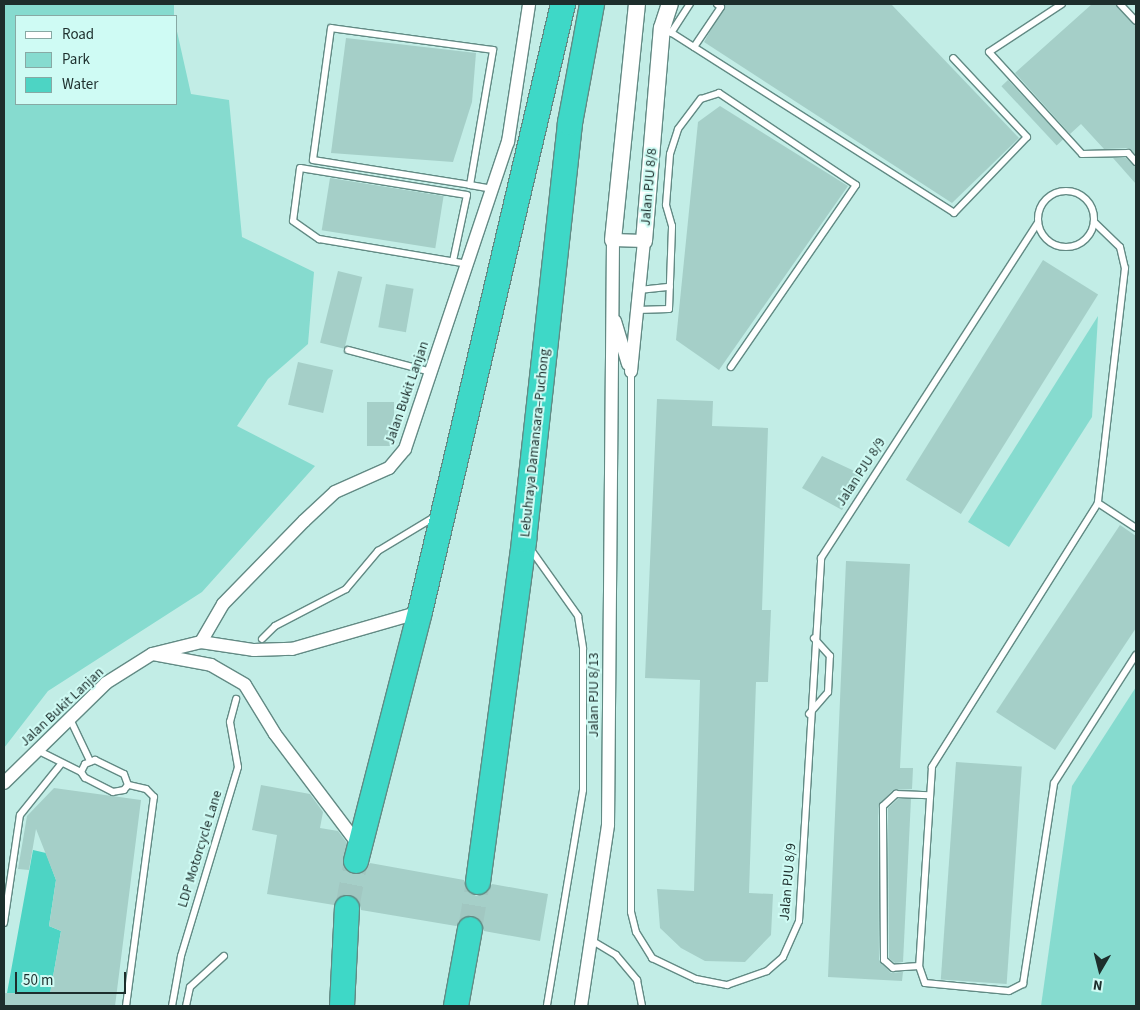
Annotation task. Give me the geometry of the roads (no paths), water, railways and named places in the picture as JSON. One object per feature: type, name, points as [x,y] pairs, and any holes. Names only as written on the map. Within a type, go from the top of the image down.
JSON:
[{"type":"highway","points":[[358,854],[420,612],[563,4]]},
{"type":"highway","name":"Lebuhraya Damansara–Puchong","points":[[478,882],[524,540],[570,123],[592,4]]},
{"type":"highway","points":[[570,123],[606,4]]},
{"type":"highway","points":[[342,1006],[347,908]]},
{"type":"highway","points":[[456,1006],[470,929]]},
{"type":"street","name":"Jalan Bukit Lanjan","points":[[4,783],[106,683],[152,654],[201,642],[223,604],[335,492],[374,476],[399,460],[431,372],[508,142],[529,4]]},
{"type":"street","points":[[631,370],[616,330],[611,287],[612,240],[637,4]]},
{"type":"street","name":"Jalan PJU 8/8","points":[[631,370],[670,4]]},
{"type":"street","points":[[612,240],[644,241]]},
{"type":"street","name":"Jalan PJU 8/13","points":[[582,1006],[590,939],[608,825],[611,287]]},
{"type":"street","points":[[609,382],[637,314]]},
{"type":"street","points":[[201,642],[254,650],[292,649],[420,612]]},
{"type":"street","points":[[152,654],[211,665],[245,685],[275,734],[358,854]]},
{"type":"lane","points":[[690,4],[666,30],[954,213],[1027,137],[953,58]]},
{"type":"lane","points":[[694,47],[721,7],[717,4]]},
{"type":"lane","points":[[1062,4],[989,52],[1082,154],[1128,153],[1136,162]]},
{"type":"lane","points":[[1120,4],[1136,21]]},
{"type":"lane","points":[[470,185],[493,50],[331,28],[314,160],[493,189]]},
{"type":"lane","points":[[637,314],[669,309],[672,226],[666,205],[670,154],[678,129],[701,99],[719,93],[856,185],[731,367]]},
{"type":"lane","points":[[453,261],[467,195],[300,168],[293,221],[318,239],[468,264]]},
{"type":"lane","name":"Jalan PJU 8/9","points":[[631,370],[627,889],[636,932],[652,958],[668,968],[727,985],[767,971],[792,942],[802,888],[809,714],[818,575],[829,542],[1038,223],[1048,197],[1066,191],[1090,204],[1094,222],[1120,247],[1125,268],[1098,503],[938,753],[929,795],[919,966],[924,983],[1010,991],[1023,984],[1054,783],[1136,655]]},
{"type":"lane","points":[[1038,223],[1046,239],[1062,247],[1087,239],[1094,222]]},
{"type":"lane","points":[[639,290],[670,287]]},
{"type":"lane","points":[[348,350],[431,372]]},
{"type":"lane","points":[[1098,503],[1136,528]]},
{"type":"lane","points":[[262,639],[275,626],[338,594],[378,551],[443,511]]},
{"type":"lane","points":[[524,540],[578,616],[583,649],[583,790],[547,1006]]},
{"type":"lane","points":[[809,714],[828,692],[830,656],[814,638]]},
{"type":"lane","name":"LDP Motorcycle Lane","points":[[172,1006],[181,956],[238,766],[230,722],[236,699]]},
{"type":"lane","points":[[70,719],[90,760],[124,774],[128,785]]},
{"type":"lane","points":[[37,750],[61,764],[82,772],[113,792],[128,785],[146,788],[154,797],[126,1006]]},
{"type":"lane","points":[[82,772],[90,760]]},
{"type":"lane","points":[[4,924],[20,815],[61,764]]},
{"type":"lane","points":[[919,966],[893,968],[884,960],[883,806],[896,794],[929,795]]},
{"type":"lane","points":[[590,939],[616,955],[637,980],[642,1006]]},
{"type":"lane","points":[[186,1006],[190,987],[224,956]]},
{"type":"water","points":[[33,850],[46,853],[56,880],[49,926],[61,931],[50,994],[7,993]]},
{"type":"tunnel","points":[[347,908],[356,861]]},
{"type":"tunnel","points":[[470,929],[478,882]]}]
